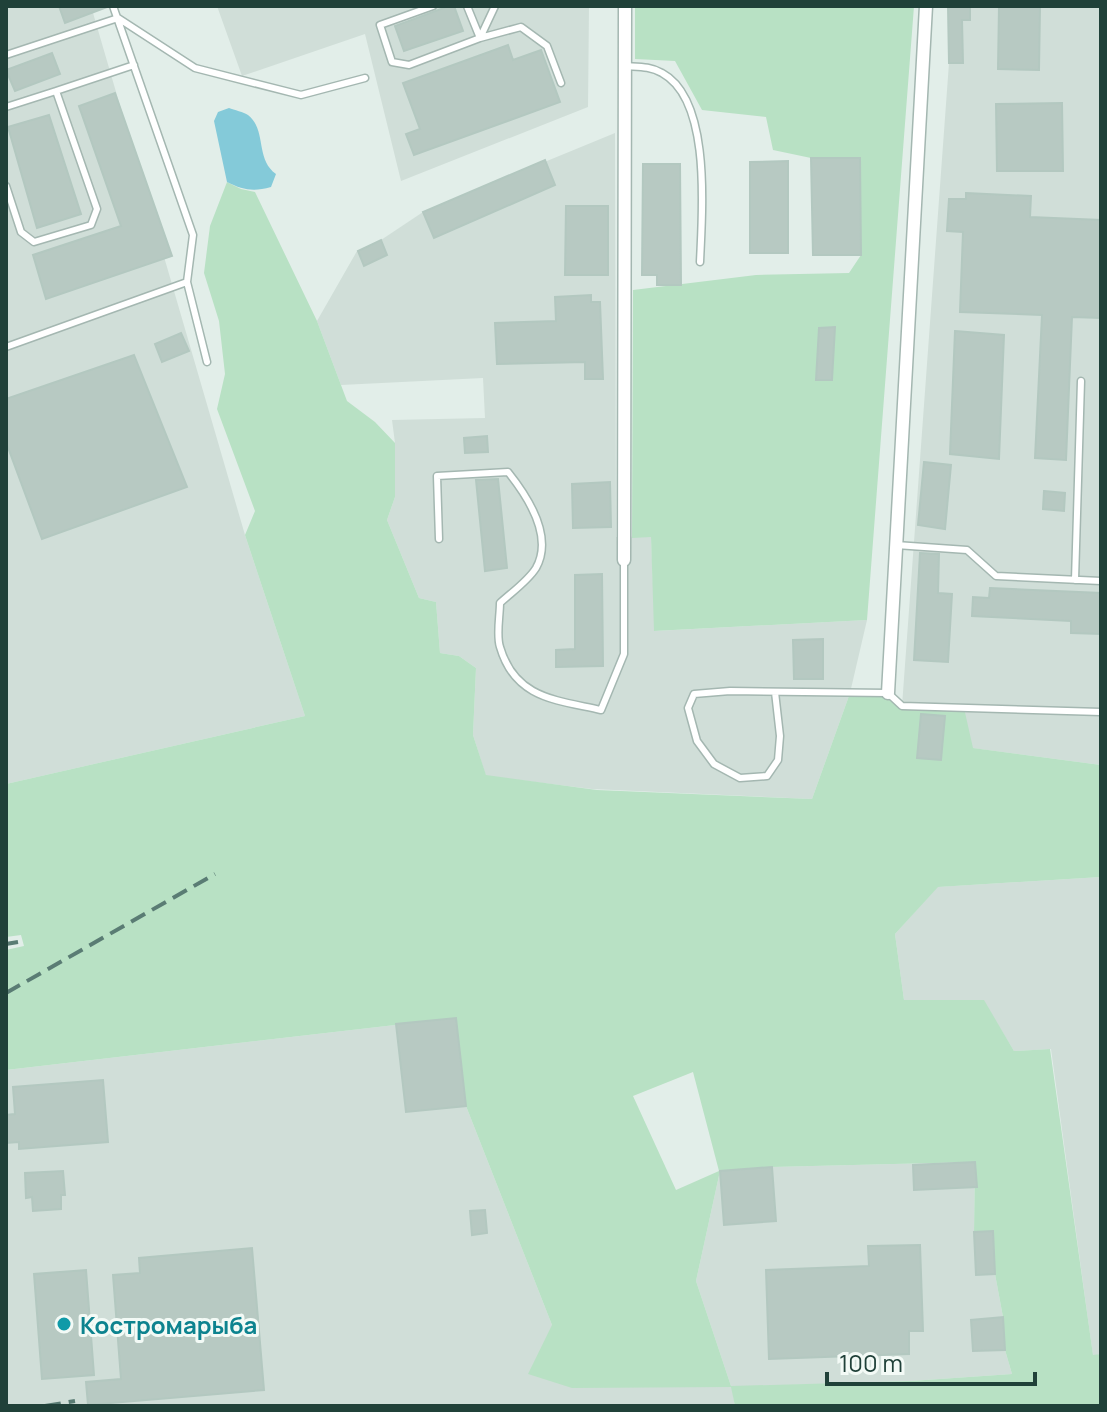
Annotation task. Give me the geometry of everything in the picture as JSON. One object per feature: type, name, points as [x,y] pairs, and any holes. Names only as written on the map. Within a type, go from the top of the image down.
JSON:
[{"type":"street","points":[[624,560],[625,6]]},
{"type":"street","points":[[888,693],[926,6]]},
{"type":"lane","points":[[113,6],[193,235],[187,282],[207,362]]},
{"type":"lane","points":[[433,6],[380,25],[392,62],[409,65],[480,38],[521,27],[547,46],[561,83]]},
{"type":"lane","points":[[467,6],[480,38]]},
{"type":"lane","points":[[480,38],[495,6]]},
{"type":"lane","points":[[6,55],[118,18]]},
{"type":"lane","points":[[118,18],[195,68],[301,95],[365,78]]},
{"type":"lane","points":[[6,107],[134,65]]},
{"type":"lane","points":[[625,66],[651,68],[665,74],[680,92],[692,115],[702,170],[700,262]]},
{"type":"lane","points":[[6,186],[9,208],[21,232],[34,242],[91,225],[97,209],[56,91]]},
{"type":"lane","points":[[6,347],[187,282]]},
{"type":"lane","points":[[1075,580],[1081,381]]},
{"type":"lane","points":[[439,539],[437,476],[508,472],[525,494],[537,520],[543,550],[535,570],[500,603],[499,646],[515,676],[536,696],[601,710],[624,654],[624,560]]},
{"type":"lane","points":[[896,545],[967,550],[996,576],[1101,581]]},
{"type":"lane","points":[[775,692],[780,736],[778,760],[767,776],[740,778],[714,764],[697,741],[688,708],[694,694],[775,692],[888,693],[902,706],[1101,712]]},
{"type":"shaded area","points":[[6,6],[91,6],[245,535],[305,716],[6,784]]},
{"type":"shaded area","points":[[217,6],[589,6],[588,107],[401,181],[365,34],[242,76]]},
{"type":"shaded area","points":[[948,6],[1101,6],[1101,765],[972,748],[902,706],[949,63]]},
{"type":"shaded area","points":[[615,133],[616,537],[651,536],[655,631],[867,620],[850,693],[812,799],[592,789],[486,776],[473,735],[476,668],[459,656],[440,653],[436,602],[419,598],[387,520],[395,497],[392,420],[485,418],[483,378],[341,385],[317,321],[357,251],[381,240],[423,212]]},
{"type":"shaded area","points":[[1101,877],[1101,1354],[1093,1356],[1051,1049],[1014,1051],[983,1000],[904,1000],[895,934],[937,887]]},
{"type":"shaded area","points":[[456,1018],[466,1106],[552,1325],[731,1386],[696,1281],[720,1171],[975,1162],[974,1231],[993,1231],[1005,1350],[1012,1374],[732,1387],[735,1406],[6,1406],[6,1070]]},
{"type":"green space","points":[[635,6],[914,6],[867,620],[654,631],[651,537],[632,538],[633,290],[756,275],[849,273],[861,255],[860,158],[811,158],[773,150],[766,117],[702,110],[675,61],[635,59]]},
{"type":"green space","points":[[227,182],[255,192],[317,321],[347,401],[375,422],[395,443],[395,497],[387,520],[419,598],[436,602],[440,653],[459,656],[476,668],[473,735],[486,775],[597,790],[812,799],[850,693],[888,693],[903,706],[964,708],[973,748],[1101,765],[1101,877],[938,887],[895,934],[904,1000],[984,1000],[1014,1051],[1050,1049],[1093,1355],[1101,1354],[1101,1406],[735,1406],[731,1387],[572,1388],[528,1374],[552,1325],[466,1106],[456,1018],[6,1070],[6,950],[24,946],[21,935],[6,937],[6,784],[305,716],[245,535],[255,511],[217,409],[225,374],[219,321],[204,273],[210,226]],"holes":[[[693,1072],[719,1171],[676,1190],[633,1096]],[[975,1162],[974,1232],[993,1231],[1005,1350],[1012,1374],[911,1381],[731,1386],[696,1281],[720,1171]]]},
{"type":"water","points":[[229,108],[246,114],[254,121],[265,161],[276,174],[271,187],[248,189],[227,182],[214,121],[218,112]]},
{"type":"building","points":[[59,6],[107,6],[107,7],[65,23]]},
{"type":"building","points":[[454,6],[463,31],[404,51],[395,26]]},
{"type":"building","points":[[948,6],[970,6],[970,20],[962,20],[963,63],[949,63]]},
{"type":"building","points":[[999,6],[1040,6],[1039,70],[998,69]]},
{"type":"building","points":[[508,45],[513,60],[541,50],[560,102],[414,155],[406,134],[420,129],[403,83]]},
{"type":"building","points":[[52,53],[60,74],[15,91],[6,70]]},
{"type":"building","points":[[115,93],[172,256],[46,299],[33,255],[121,226],[79,106]]},
{"type":"building","points":[[1062,103],[1063,171],[997,171],[996,104]]},
{"type":"building","points":[[49,115],[81,214],[37,228],[8,127]]},
{"type":"building","points":[[811,158],[860,158],[861,255],[813,255]]},
{"type":"building","points":[[545,160],[555,185],[434,238],[423,212]]},
{"type":"building","points":[[788,161],[788,253],[750,253],[750,162]]},
{"type":"building","points":[[643,164],[680,164],[681,285],[657,285],[657,275],[642,275]]},
{"type":"building","points":[[966,193],[1031,196],[1030,217],[1101,220],[1101,318],[1072,317],[1066,460],[1035,458],[1042,315],[960,312],[963,232],[947,231],[949,199],[966,199]]},
{"type":"building","points":[[566,206],[608,206],[608,275],[565,275]]},
{"type":"building","points":[[381,240],[387,255],[364,266],[358,251]]},
{"type":"building","points":[[591,295],[591,302],[600,302],[603,379],[585,379],[585,362],[497,364],[495,323],[556,321],[555,297]]},
{"type":"building","points":[[835,327],[832,380],[816,380],[819,328]]},
{"type":"building","points":[[955,331],[1004,335],[999,459],[950,454]]},
{"type":"building","points":[[181,333],[189,351],[162,362],[155,344]]},
{"type":"building","points":[[134,355],[187,487],[42,539],[6,442],[6,399]]},
{"type":"building","points":[[487,436],[488,452],[465,453],[464,438]]},
{"type":"building","points":[[924,462],[951,465],[945,529],[918,525]]},
{"type":"building","points":[[498,479],[507,568],[485,571],[476,480]]},
{"type":"building","points":[[610,482],[611,527],[573,528],[572,484]]},
{"type":"building","points":[[1044,491],[1065,493],[1064,511],[1043,509]]},
{"type":"building","points":[[920,553],[939,554],[938,593],[952,594],[948,662],[914,660]]},
{"type":"building","points":[[602,574],[603,666],[556,667],[556,650],[575,649],[575,575]]},
{"type":"building","points":[[990,588],[1101,593],[1101,634],[1071,633],[1071,621],[972,616],[973,597],[989,598]]},
{"type":"building","points":[[823,639],[823,679],[794,679],[793,640]]},
{"type":"building","points":[[921,714],[945,716],[941,760],[917,758]]},
{"type":"building","points":[[456,1018],[466,1106],[406,1112],[396,1024]]},
{"type":"building","points":[[103,1080],[108,1142],[19,1149],[19,1142],[6,1143],[6,1115],[15,1114],[13,1087]]},
{"type":"building","points":[[975,1162],[977,1187],[914,1190],[913,1165]]},
{"type":"building","points":[[772,1167],[776,1221],[724,1225],[720,1171]]},
{"type":"building","points":[[63,1171],[65,1195],[61,1195],[61,1209],[33,1211],[32,1197],[26,1198],[25,1173]]},
{"type":"building","points":[[485,1210],[487,1233],[472,1235],[470,1211]]},
{"type":"building","points":[[993,1231],[995,1274],[976,1275],[974,1232]]},
{"type":"building","points":[[920,1245],[923,1331],[909,1331],[909,1354],[769,1359],[766,1270],[869,1266],[868,1246]]},
{"type":"building","points":[[252,1248],[264,1390],[88,1405],[86,1382],[121,1379],[113,1275],[140,1273],[139,1258]]},
{"type":"building","name":"Костромарыба","points":[[86,1270],[94,1375],[42,1379],[34,1274]]},
{"type":"building","points":[[1003,1317],[1005,1350],[973,1351],[971,1320]]},
{"type":"railway","points":[[6,993],[215,874]]},
{"type":"railway","points":[[6,944],[18,942]]},
{"type":"railway","points":[[45,1406],[75,1401]]},
{"type":"place","name":"Костромарыба","points":[[64,1324]]}]
